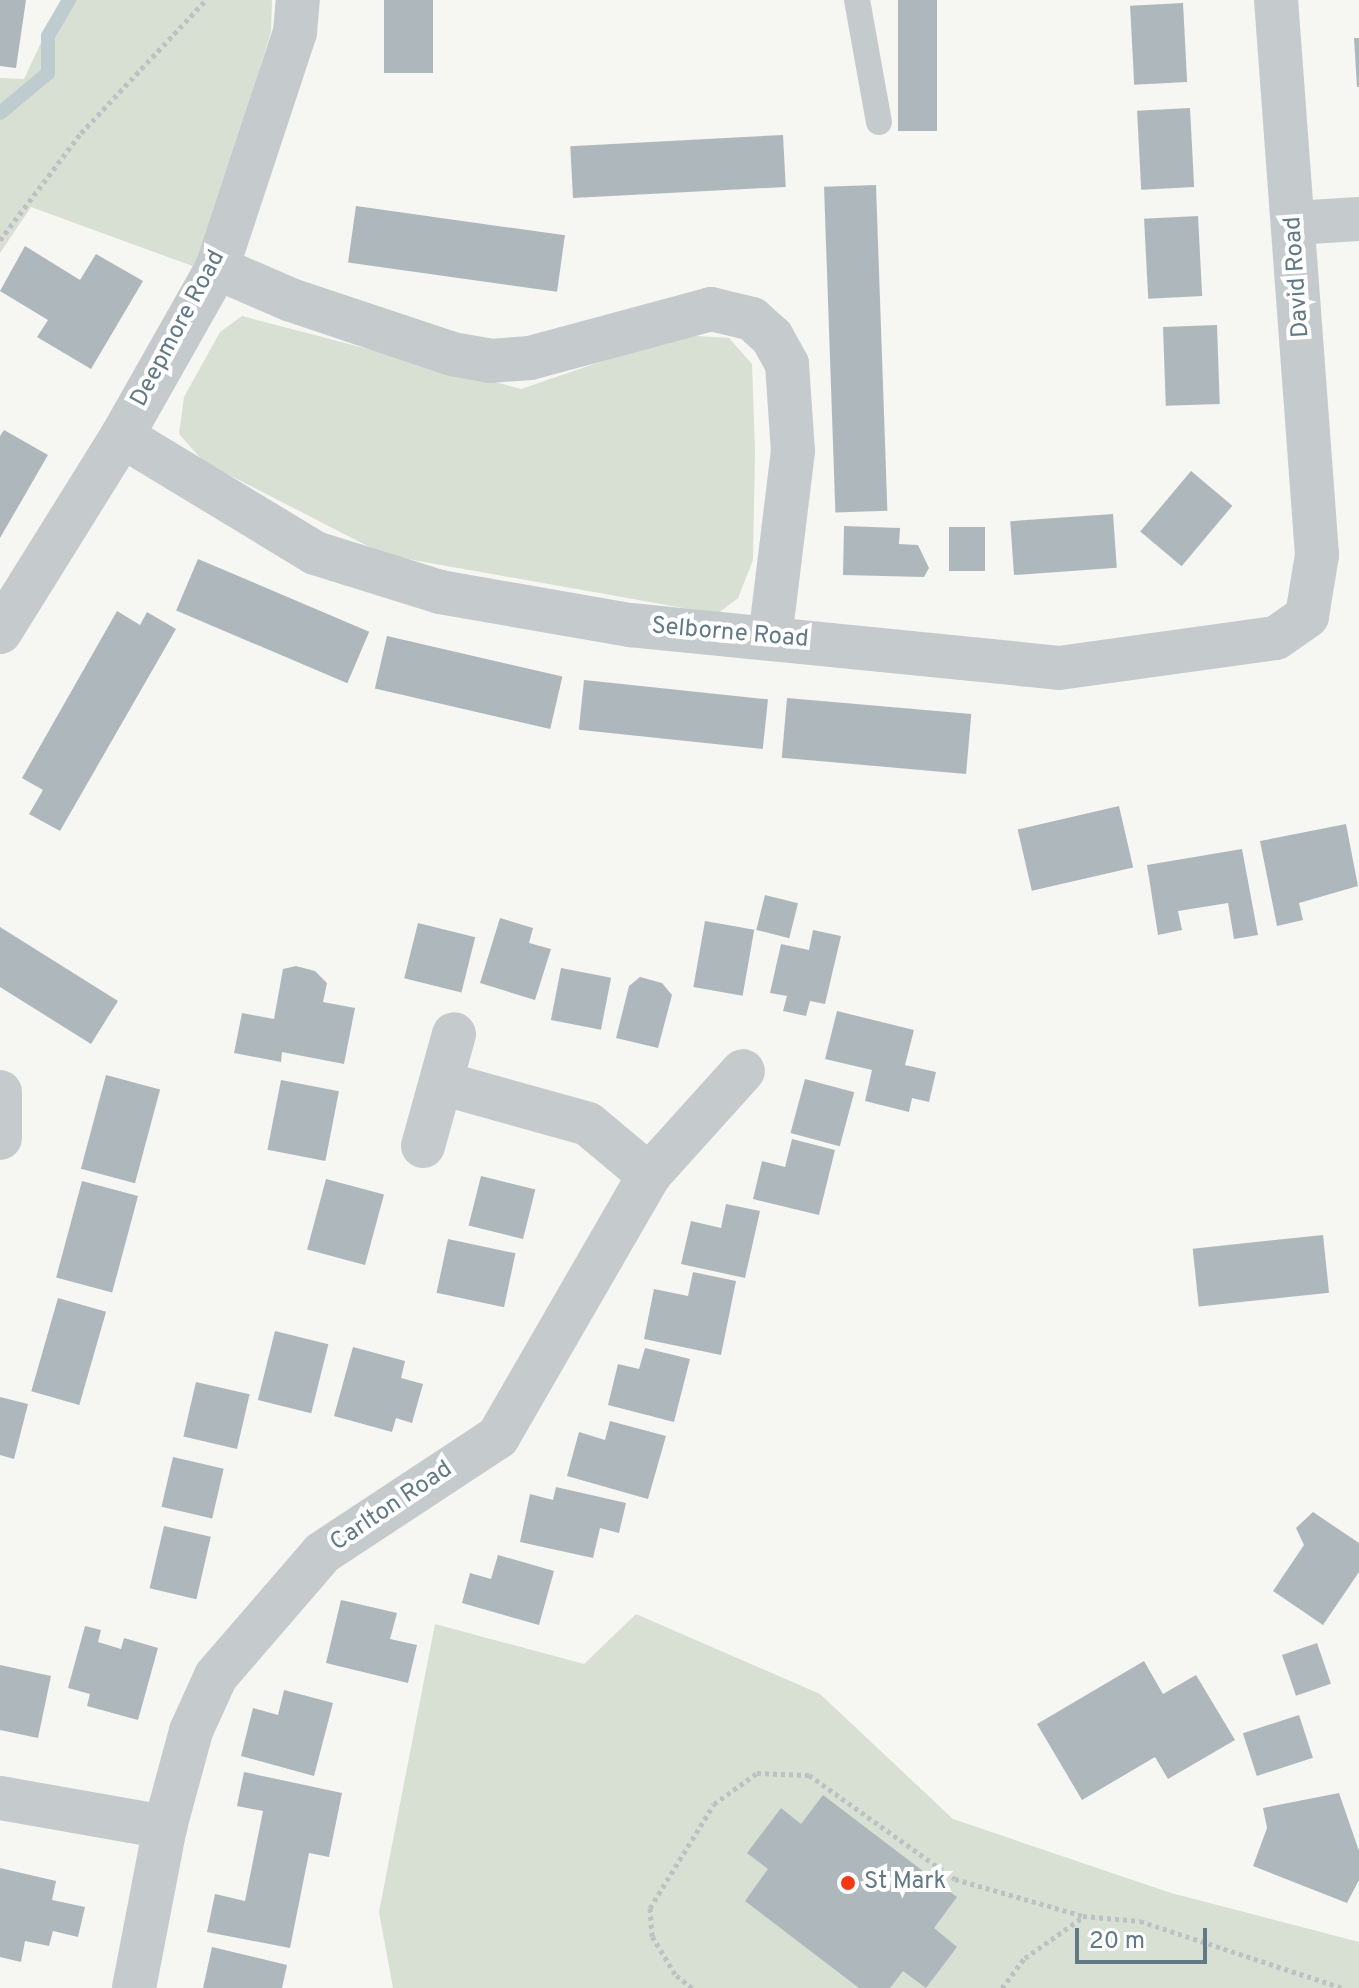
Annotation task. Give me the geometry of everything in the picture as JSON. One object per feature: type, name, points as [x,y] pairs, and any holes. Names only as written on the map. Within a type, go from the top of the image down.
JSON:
[{"type":"street","name":"Deepmore Road","points":[[0,632],[122,436],[217,268],[295,32],[298,0]]},
{"type":"street","name":"David Road","points":[[1276,0],[1317,555]]},
{"type":"street","points":[[1294,223],[1359,219]]},
{"type":"street","points":[[217,268],[335,315],[490,361],[530,358],[711,309],[752,319],[772,337],[787,364],[793,451],[770,637]]},
{"type":"street","name":"Selborne Road","points":[[122,436],[315,553],[426,588],[630,625],[1059,668],[1276,638],[1307,616],[1317,555]]},
{"type":"street","points":[[423,1146],[445,1084],[454,1034]]},
{"type":"street","name":"Carlton Road","points":[[134,1988],[165,1827],[191,1731],[216,1676],[294,1578],[322,1553],[498,1437],[649,1175],[743,1071]]},
{"type":"street","points":[[445,1084],[588,1124],[649,1175]]},
{"type":"street","points":[[0,1092],[0,1138]]},
{"type":"street","points":[[0,1798],[165,1827]]},
{"type":"lane","points":[[857,0],[879,122]]},
{"type":"path","points":[[0,240],[81,133],[206,0]]},
{"type":"path","points":[[692,1988],[675,1974],[652,1936],[650,1908],[714,1804],[757,1773],[809,1775],[955,1879],[1083,1916],[1140,1921],[1343,1988]]},
{"type":"path","points":[[1002,1988],[1025,1958],[1083,1916]]},
{"type":"shaded area","points":[[61,0],[272,0],[271,32],[198,268],[31,207],[0,253],[0,78],[24,79]]},
{"type":"shaded area","points":[[242,316],[521,389],[679,335],[729,338],[752,364],[755,451],[753,560],[738,598],[717,614],[385,555],[204,462],[179,434],[184,397],[220,332]]},
{"type":"shaded area","points":[[636,1614],[820,1694],[953,1819],[1171,1893],[1359,1942],[1359,1988],[393,1988],[379,1912],[435,1624],[584,1664]]},
{"type":"building","points":[[0,0],[26,0],[16,68],[0,66]]},
{"type":"building","points":[[384,0],[433,0],[433,73],[384,73]]},
{"type":"building","points":[[898,0],[937,0],[937,131],[898,131]]},
{"type":"building","points":[[1183,3],[1187,82],[1134,85],[1130,6]]},
{"type":"building","points":[[1354,38],[1359,38],[1359,87],[1357,87]]},
{"type":"building","points":[[1190,108],[1194,187],[1141,190],[1137,111]]},
{"type":"building","points":[[783,135],[786,187],[573,198],[570,146]]},
{"type":"building","points":[[876,185],[887,511],[835,513],[824,187]]},
{"type":"building","points":[[356,206],[565,235],[557,292],[348,262]]},
{"type":"building","points":[[1198,216],[1202,296],[1148,299],[1144,219]]},
{"type":"building","points":[[25,246],[80,280],[96,254],[143,281],[91,369],[37,337],[48,320],[0,291]]},
{"type":"building","points":[[1217,325],[1220,404],[1166,406],[1163,327]]},
{"type":"building","points":[[4,430],[48,455],[0,538],[0,436]]},
{"type":"building","points":[[1191,471],[1232,506],[1182,566],[1140,532]]},
{"type":"building","points":[[1113,514],[1117,568],[1014,575],[1010,521]]},
{"type":"building","points":[[844,526],[900,528],[899,544],[918,545],[929,568],[924,577],[843,575]]},
{"type":"building","points":[[949,527],[985,527],[985,571],[949,571]]},
{"type":"building","points":[[198,559],[369,632],[347,683],[176,611]]},
{"type":"building","points":[[117,611],[140,625],[147,612],[176,629],[60,831],[29,814],[43,790],[22,778]]},
{"type":"building","points":[[387,636],[562,676],[550,729],[375,689]]},
{"type":"building","points":[[584,680],[768,699],[763,749],[579,730]]},
{"type":"building","points":[[787,698],[971,714],[966,774],[782,758]]},
{"type":"building","points":[[1119,806],[1133,867],[1032,891],[1018,829]]},
{"type":"building","points":[[1346,824],[1358,886],[1299,903],[1303,920],[1277,926],[1260,841]]},
{"type":"building","points":[[1242,849],[1258,935],[1234,939],[1228,903],[1178,911],[1182,930],[1158,935],[1147,865]]},
{"type":"building","points":[[765,895],[798,903],[789,938],[756,930]]},
{"type":"building","points":[[500,918],[533,928],[529,943],[551,949],[535,1000],[480,983]]},
{"type":"building","points":[[705,921],[754,930],[743,996],[693,987]]},
{"type":"building","points":[[418,923],[475,937],[461,993],[404,978]]},
{"type":"building","points":[[0,927],[118,1001],[91,1044],[0,987]]},
{"type":"building","points":[[813,930],[841,936],[825,1004],[810,1001],[806,1016],[783,1011],[787,996],[770,993],[781,944],[809,950]]},
{"type":"building","points":[[296,966],[315,971],[327,983],[323,1002],[355,1008],[344,1064],[282,1052],[281,1062],[234,1053],[242,1013],[274,1019],[283,969]]},
{"type":"building","points":[[561,968],[611,978],[601,1030],[551,1020]]},
{"type":"building","points":[[640,977],[662,983],[672,995],[658,1048],[616,1038],[629,986]]},
{"type":"building","points":[[837,1011],[914,1030],[905,1065],[936,1072],[929,1102],[912,1098],[909,1112],[865,1101],[872,1070],[825,1059]]},
{"type":"building","points":[[106,1075],[160,1089],[135,1183],[81,1169]]},
{"type":"building","points":[[805,1079],[854,1092],[840,1146],[791,1133]]},
{"type":"building","points":[[281,1080],[339,1091],[325,1161],[267,1150]]},
{"type":"building","points":[[792,1139],[835,1150],[819,1215],[753,1199],[762,1161],[785,1167]]},
{"type":"building","points":[[481,1176],[535,1190],[523,1239],[469,1225]]},
{"type":"building","points":[[326,1179],[384,1195],[365,1265],[307,1250]]},
{"type":"building","points":[[82,1181],[138,1196],[112,1293],[56,1278]]},
{"type":"building","points":[[726,1204],[760,1211],[745,1278],[681,1264],[691,1221],[721,1228]]},
{"type":"building","points":[[1323,1235],[1329,1293],[1199,1306],[1193,1249]]},
{"type":"building","points":[[448,1239],[515,1253],[504,1307],[437,1293]]},
{"type":"building","points":[[693,1272],[736,1281],[721,1355],[644,1339],[654,1289],[688,1296]]},
{"type":"building","points":[[58,1298],[106,1312],[79,1405],[31,1391]]},
{"type":"building","points":[[275,1331],[328,1344],[311,1413],[258,1400]]},
{"type":"building","points":[[353,1347],[405,1361],[401,1378],[423,1384],[412,1423],[396,1418],[392,1432],[334,1416]]},
{"type":"building","points":[[645,1348],[690,1359],[674,1422],[608,1405],[618,1364],[639,1369]]},
{"type":"building","points":[[196,1382],[250,1394],[237,1449],[183,1437]]},
{"type":"building","points":[[0,1397],[28,1404],[14,1459],[0,1455]]},
{"type":"building","points":[[610,1421],[666,1436],[648,1499],[567,1476],[579,1432],[605,1440]]},
{"type":"building","points":[[173,1457],[224,1469],[212,1518],[162,1507]]},
{"type":"building","points":[[556,1487],[626,1503],[619,1533],[600,1528],[593,1558],[520,1542],[530,1494],[553,1500]]},
{"type":"building","points":[[1313,1512],[1359,1543],[1359,1572],[1323,1625],[1273,1591],[1304,1545],[1296,1528]]},
{"type":"building","points":[[164,1526],[211,1537],[196,1599],[150,1588]]},
{"type":"building","points":[[498,1555],[554,1571],[539,1625],[462,1603],[470,1573],[491,1579]]},
{"type":"building","points":[[341,1600],[397,1613],[390,1639],[417,1645],[408,1683],[326,1663]]},
{"type":"building","points":[[85,1626],[101,1630],[98,1642],[121,1649],[124,1638],[158,1648],[138,1720],[87,1706],[90,1694],[68,1688]]},
{"type":"building","points":[[1317,1643],[1331,1684],[1296,1696],[1282,1655]]},
{"type":"building","points":[[1144,1661],[1163,1694],[1196,1675],[1235,1740],[1168,1779],[1155,1757],[1082,1800],[1037,1724]]},
{"type":"building","points":[[0,1665],[51,1676],[38,1738],[0,1730]]},
{"type":"building","points":[[284,1690],[333,1703],[314,1776],[241,1756],[253,1708],[278,1715]]},
{"type":"building","points":[[1299,1715],[1313,1758],[1257,1776],[1243,1733]]},
{"type":"building","points":[[244,1772],[342,1793],[329,1857],[309,1853],[290,1948],[207,1932],[215,1894],[245,1901],[263,1811],[237,1806]]},
{"type":"building","points":[[1339,1793],[1359,1851],[1359,1880],[1347,1903],[1253,1866],[1267,1828],[1263,1808]]},
{"type":"building","name":"St Mark","points":[[823,1795],[957,1897],[934,1928],[957,1947],[926,1988],[903,1971],[890,1988],[859,1988],[745,1901],[768,1869],[747,1853],[781,1808],[801,1824]]},
{"type":"building","points":[[0,1868],[56,1881],[52,1900],[85,1907],[78,1937],[53,1931],[49,1946],[25,1941],[21,1962],[0,1957]]},
{"type":"building","points":[[212,1947],[287,1965],[282,1988],[203,1988]]},
{"type":"waterway","points":[[0,113],[48,73],[48,36],[69,0]]},
{"type":"place","name":"St Mark","points":[[848,1883]]}]
